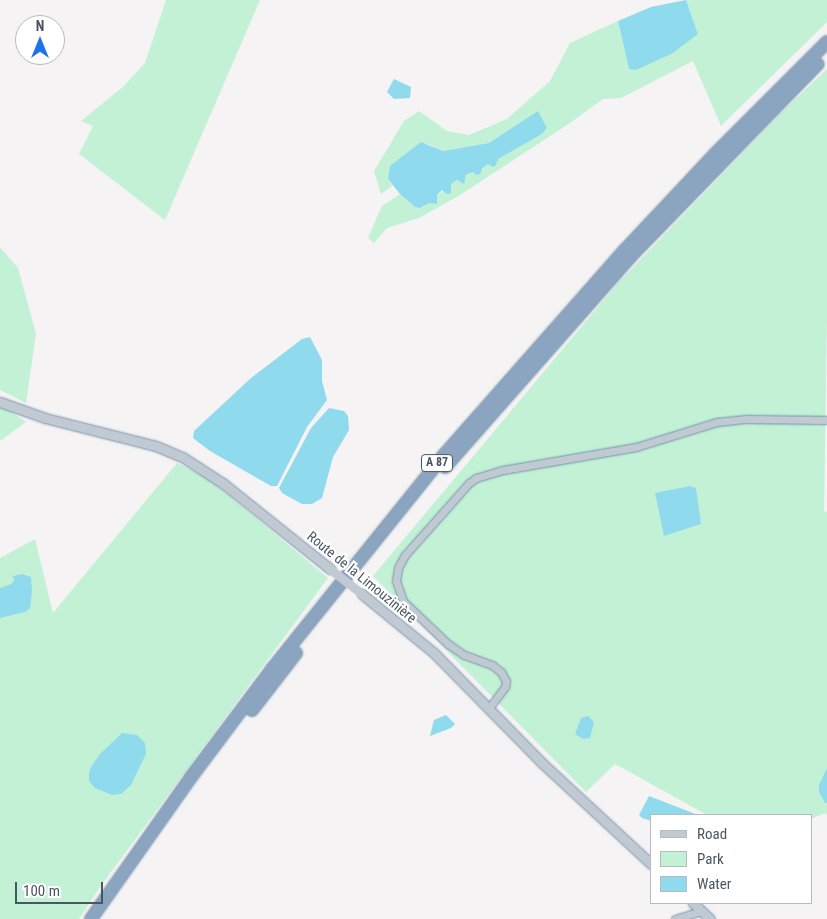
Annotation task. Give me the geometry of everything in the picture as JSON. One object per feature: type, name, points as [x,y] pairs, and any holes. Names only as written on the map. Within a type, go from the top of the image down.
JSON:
[{"type":"highway","name":"A 87","points":[[90,919],[272,669],[444,455],[533,352],[636,238],[827,42]]},
{"type":"highway","name":"A 87","points":[[101,919],[188,797],[284,668],[456,453],[636,250],[827,54]]},
{"type":"street","name":"Route de la Limouzinière","points":[[0,402],[45,418],[156,446],[184,458],[224,484],[434,653],[541,762],[650,863]]},
{"type":"street","points":[[489,708],[503,692],[505,687],[504,676],[492,665],[457,652],[409,608],[396,588],[396,575],[401,562],[464,486],[476,478],[503,470],[636,447],[717,422],[747,419],[827,420]]},
{"type":"street","points":[[694,904],[710,919]]},
{"type":"street","points":[[675,919],[701,911]]},
{"type":"green space","points":[[166,0],[260,0],[165,220],[79,154],[93,126],[81,121],[123,87],[145,63]]},
{"type":"green space","points":[[686,0],[827,0],[827,22],[721,126],[693,61],[621,98],[603,99],[570,123],[460,195],[419,218],[387,228],[374,243],[368,238],[382,206],[400,194],[415,207],[429,203],[451,184],[542,134],[547,128],[489,143],[443,151],[428,144],[388,179],[392,186],[381,194],[374,171],[404,121],[419,111],[447,131],[469,135],[507,119],[550,81],[570,43],[618,21],[629,69],[698,34]]},
{"type":"green space","points":[[827,69],[827,317],[824,511],[827,512],[827,815],[825,813],[812,819],[812,814],[705,814],[615,764],[586,792],[373,576],[618,283],[782,112]]},
{"type":"green space","points":[[0,247],[18,268],[36,334],[26,403],[0,390]]},
{"type":"green space","points":[[0,404],[26,422],[0,441]]},
{"type":"green space","points":[[177,463],[209,479],[328,578],[100,887],[79,919],[0,919],[0,558],[35,539],[53,613]]},
{"type":"water","points":[[686,0],[698,34],[673,53],[636,70],[629,69],[618,21],[651,7]]},
{"type":"water","points":[[394,79],[411,87],[410,98],[394,99],[387,92]]},
{"type":"water","points":[[538,111],[547,128],[542,134],[498,159],[493,167],[488,164],[477,175],[473,172],[466,175],[464,184],[457,180],[451,184],[451,193],[447,194],[442,190],[437,195],[437,204],[429,203],[420,208],[415,207],[400,194],[388,179],[390,166],[421,142],[443,151],[489,143]]},
{"type":"water","points":[[310,337],[322,360],[322,381],[327,400],[307,427],[277,486],[271,486],[210,451],[193,438],[194,431],[251,378],[302,339]]},
{"type":"water","points":[[329,408],[344,411],[348,416],[349,430],[333,457],[322,498],[312,504],[302,504],[282,493],[279,488],[311,428]]},
{"type":"water","points":[[690,486],[696,488],[701,524],[664,536],[655,493]]},
{"type":"water","points":[[22,574],[31,577],[30,608],[25,612],[0,618],[0,588],[11,584],[14,581],[13,576]]},
{"type":"water","points":[[446,715],[455,724],[451,728],[430,736],[434,720]]},
{"type":"water","points":[[588,716],[594,722],[590,738],[583,739],[575,734],[581,718]]},
{"type":"water","points":[[122,733],[137,735],[145,743],[146,754],[131,785],[121,794],[112,795],[95,788],[89,781],[89,773],[100,754]]},
{"type":"water","points":[[827,768],[827,803],[825,803],[819,792],[819,785]]},
{"type":"water","points":[[649,796],[695,814],[650,814],[650,821],[639,815]]}]
